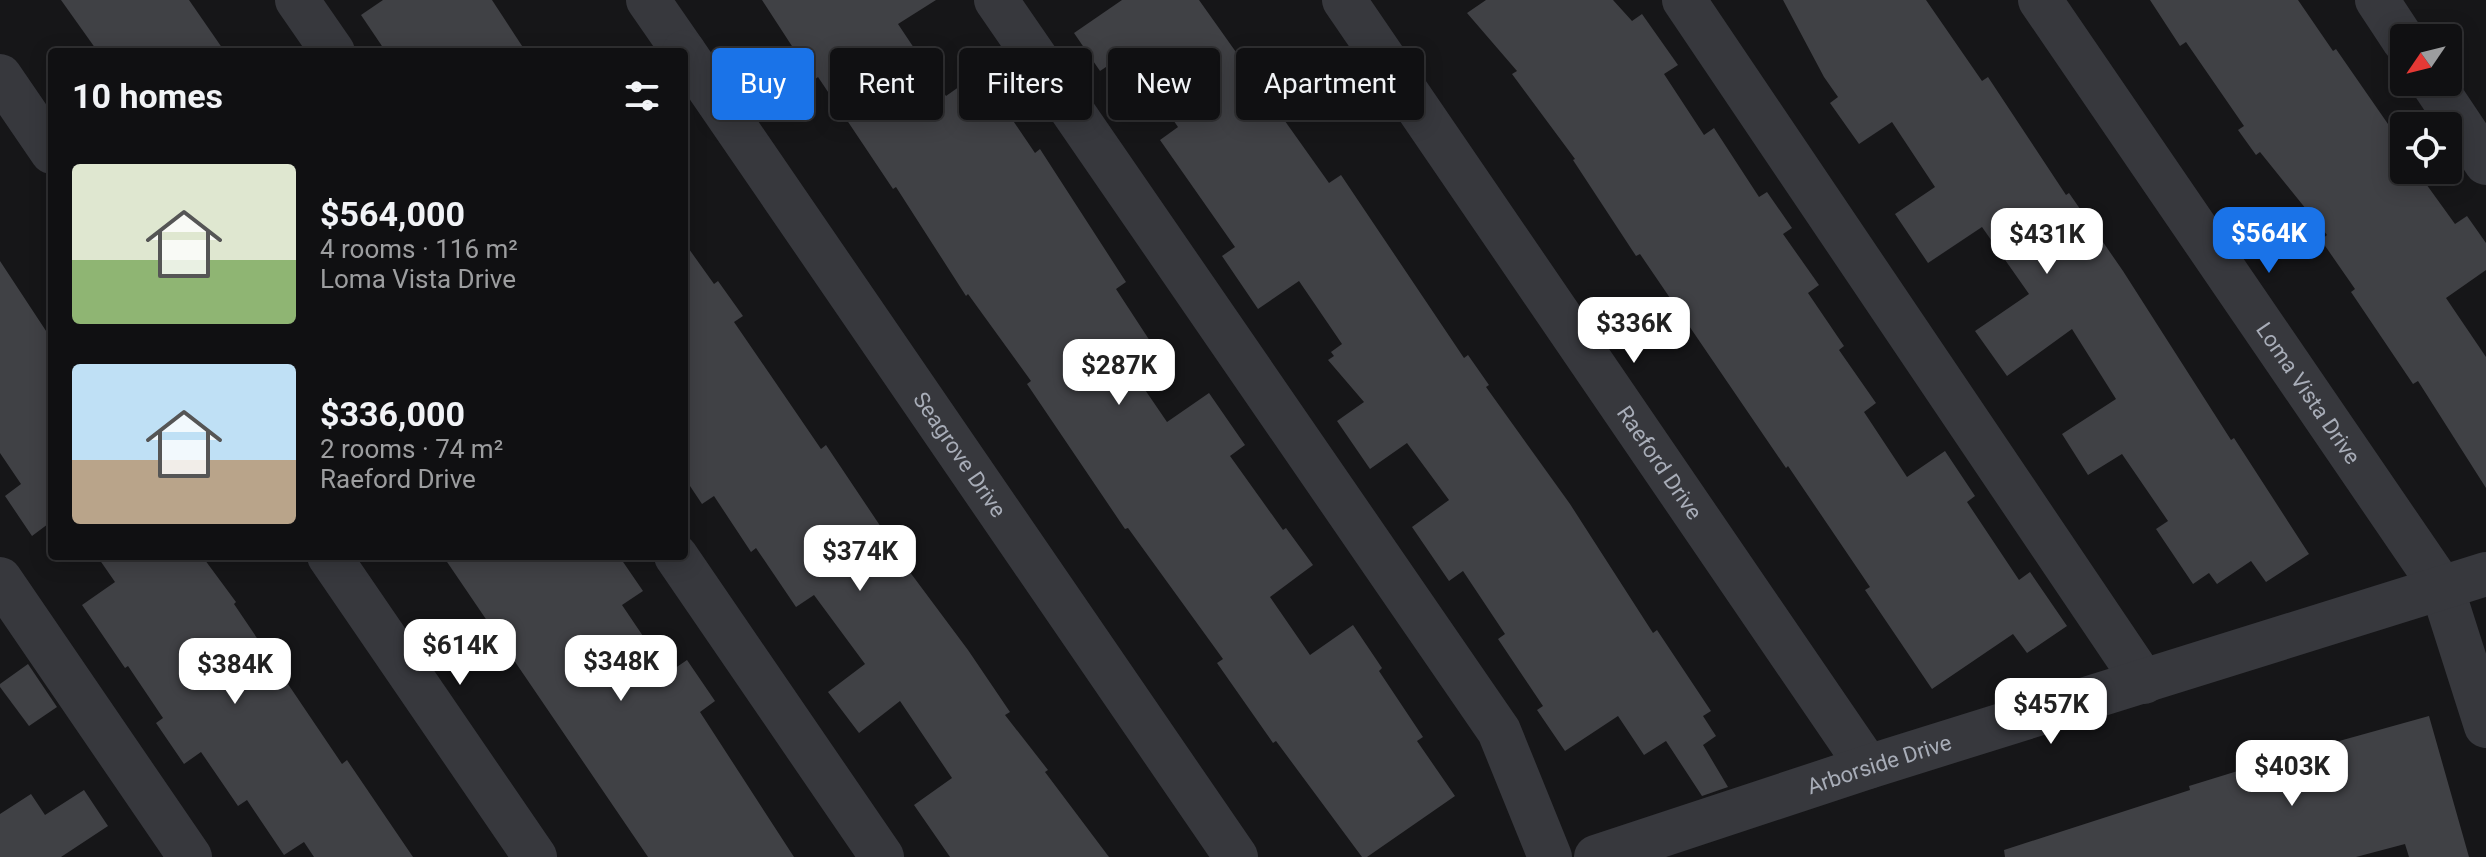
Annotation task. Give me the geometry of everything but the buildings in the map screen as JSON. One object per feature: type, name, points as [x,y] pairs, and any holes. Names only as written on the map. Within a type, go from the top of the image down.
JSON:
[{"type":"street","points":[[297,0],[330,48]]},
{"type":"street","name":"Seagrove Drive","points":[[648,0],[681,48]]},
{"type":"street","points":[[996,0],[1499,731],[1550,857]]},
{"type":"street","name":"Raeford Drive","points":[[1344,0],[1868,767]]},
{"type":"street","points":[[1684,0],[2144,682]]},
{"type":"street","name":"Loma Vista Drive","points":[[2040,0],[2442,588],[2486,726]]},
{"type":"street","points":[[2377,0],[2393,24]]},
{"type":"street","name":"Seagrove Drive","points":[[688,58],[1236,857]]},
{"type":"street","points":[[0,76],[48,146]]},
{"type":"street","points":[[2441,96],[2486,163]]},
{"type":"street","points":[[332,560],[535,857]]},
{"type":"street","points":[[679,560],[882,857]]},
{"type":"street","name":"Arborside Drive","points":[[1596,857],[1868,767],[2486,574]]},
{"type":"street","points":[[0,579],[190,857]]}]
